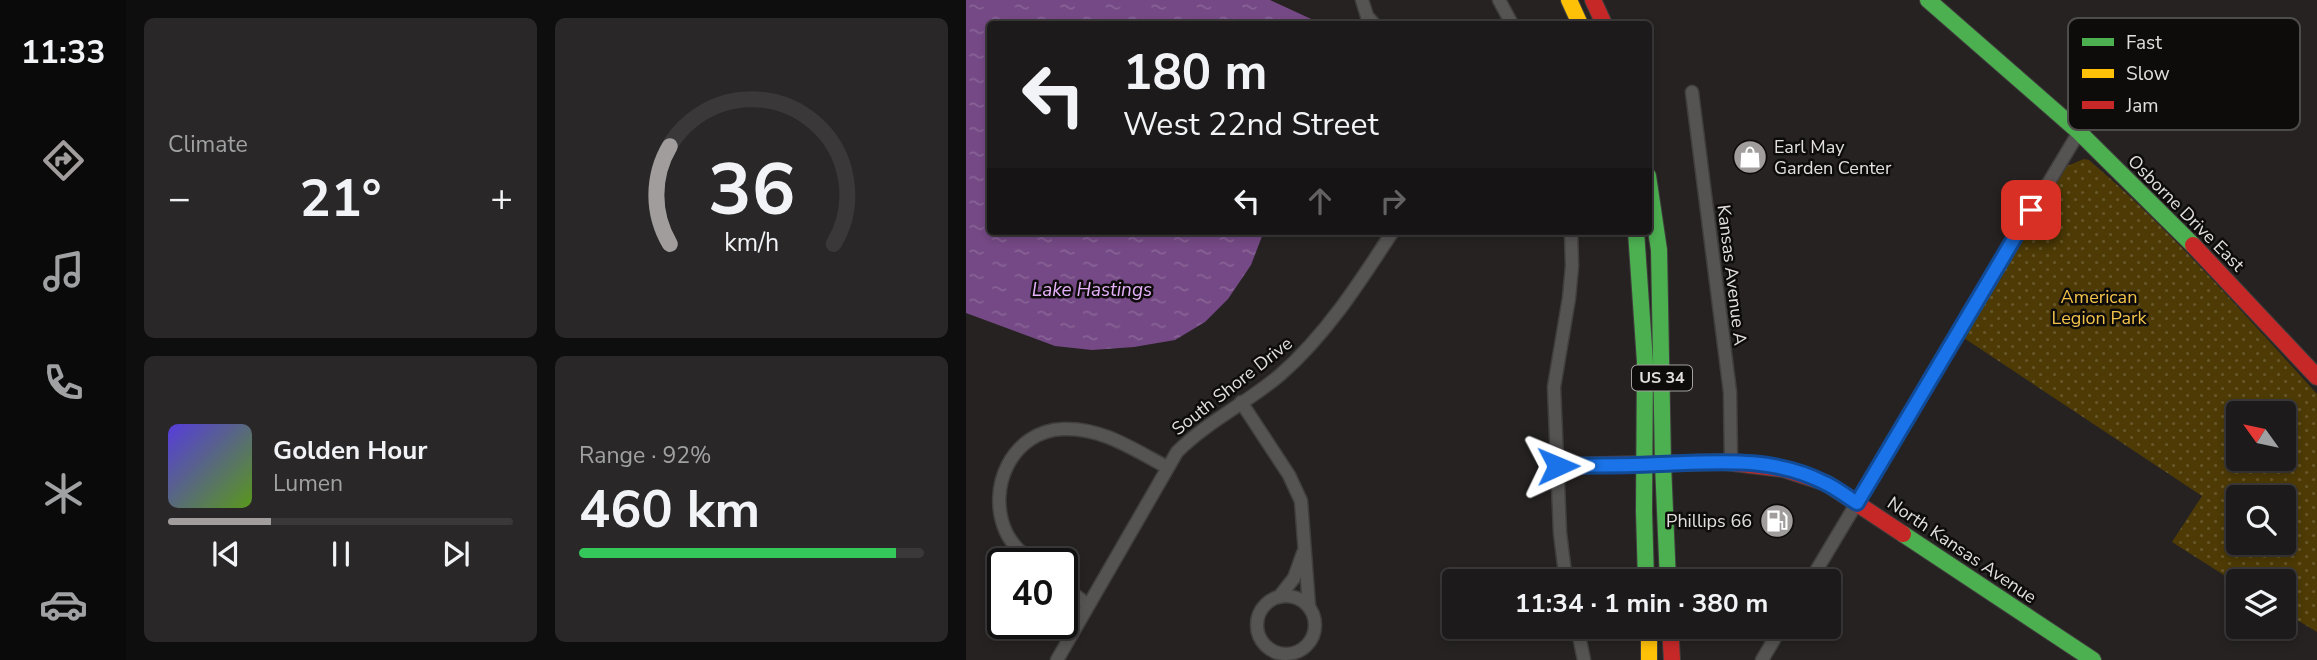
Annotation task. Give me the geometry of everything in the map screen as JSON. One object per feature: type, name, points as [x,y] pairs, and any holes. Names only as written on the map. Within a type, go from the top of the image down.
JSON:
[{"type":"main road","points":[[1569,0],[1579,21]]},
{"type":"main road","points":[[1593,0],[1603,21]]},
{"type":"main road","name":"Osborne Drive East","points":[[1928,0],[2068,122]]},
{"type":"main road","name":"Osborne Drive East","points":[[2077,130],[2215,267],[2317,377]]},
{"type":"main road","name":"US 34","points":[[1652,201],[1660,250],[1667,569]]},
{"type":"main road","name":"US 34","points":[[1636,235],[1644,352],[1646,569]]},
{"type":"main road","name":"North Kansas Avenue","points":[[1558,466],[1763,463],[1808,475],[1857,503],[2093,660]]},
{"type":"main road","points":[[1648,639],[1649,660]]},
{"type":"main road","points":[[1671,639],[1672,660]]},
{"type":"street","points":[[1362,0],[1371,21]]},
{"type":"street","points":[[1499,0],[1510,21]]},
{"type":"street","name":"Kansas Avenue A","points":[[1692,92],[1730,392],[1731,462]]},
{"type":"street","points":[[1817,569],[2079,132]]},
{"type":"street","name":"South Shore Drive","points":[[1058,660],[1177,452],[1191,437],[1261,391],[1311,346],[1358,285],[1390,235]]},
{"type":"street","points":[[1564,569],[1560,533],[1554,387],[1569,298],[1571,235]]},
{"type":"street","points":[[1241,402],[1296,486],[1301,501],[1303,553],[1308,567],[1309,606],[1315,627],[1309,643],[1310,660]]},
{"type":"street","points":[[1017,548],[1005,530],[1001,495],[1008,464],[1018,448],[1031,437],[1048,430],[1086,430],[1105,435],[1167,467]]},
{"type":"street","points":[[1303,553],[1294,579],[1279,597],[1264,607],[1259,616],[1258,627],[1264,643],[1283,656],[1294,653],[1309,643]]},
{"type":"street","points":[[1078,597],[1088,605]]},
{"type":"street","points":[[1279,597],[1297,598],[1309,606]]},
{"type":"street","points":[[1580,639],[1584,660]]},
{"type":"street","points":[[1762,660],[1774,639]]},
{"type":"green space","name":"American Legion Park","points":[[2084,159],[2089,160],[2149,215],[2207,274],[2317,394],[2317,632],[2296,619],[2296,569],[2226,569],[2226,576],[2172,542],[2202,496],[1964,338],[2067,166]]},
{"type":"water","name":"Lake Hastings","points":[[966,0],[1270,0],[1316,21],[987,21],[987,235],[1262,235],[1251,265],[1228,299],[1205,322],[1175,340],[1092,350],[1055,346],[966,313]]},
{"type":"traffic: fast","points":[[1928,0],[2068,122]]},
{"type":"traffic: fast","points":[[2077,130],[2193,245]]},
{"type":"traffic: fast","points":[[1652,203],[1659,250],[1667,569]]},
{"type":"traffic: fast","points":[[1636,235],[1645,362],[1646,569]]},
{"type":"traffic: fast","points":[[1903,534],[2093,660]]},
{"type":"traffic: slow","points":[[1569,0],[1579,21]]},
{"type":"traffic: slow","points":[[1649,639],[1649,660]]},
{"type":"traffic: jam","points":[[1593,0],[1603,21]]},
{"type":"traffic: jam","points":[[2193,245],[2317,377]]},
{"type":"traffic: jam","points":[[1558,466],[1725,462],[1783,469],[1826,483],[1903,534]]},
{"type":"traffic: jam","points":[[1671,639],[1672,660]]},
{"type":"place","name":"Earl May Garden Center","points":[[1750,157]]},
{"type":"place","name":"Phillips 66","points":[[1777,521]]},
{"type":"route","points":[[1558,466],[1718,461],[1763,463],[1808,475],[1857,503],[2031,210]]}]
